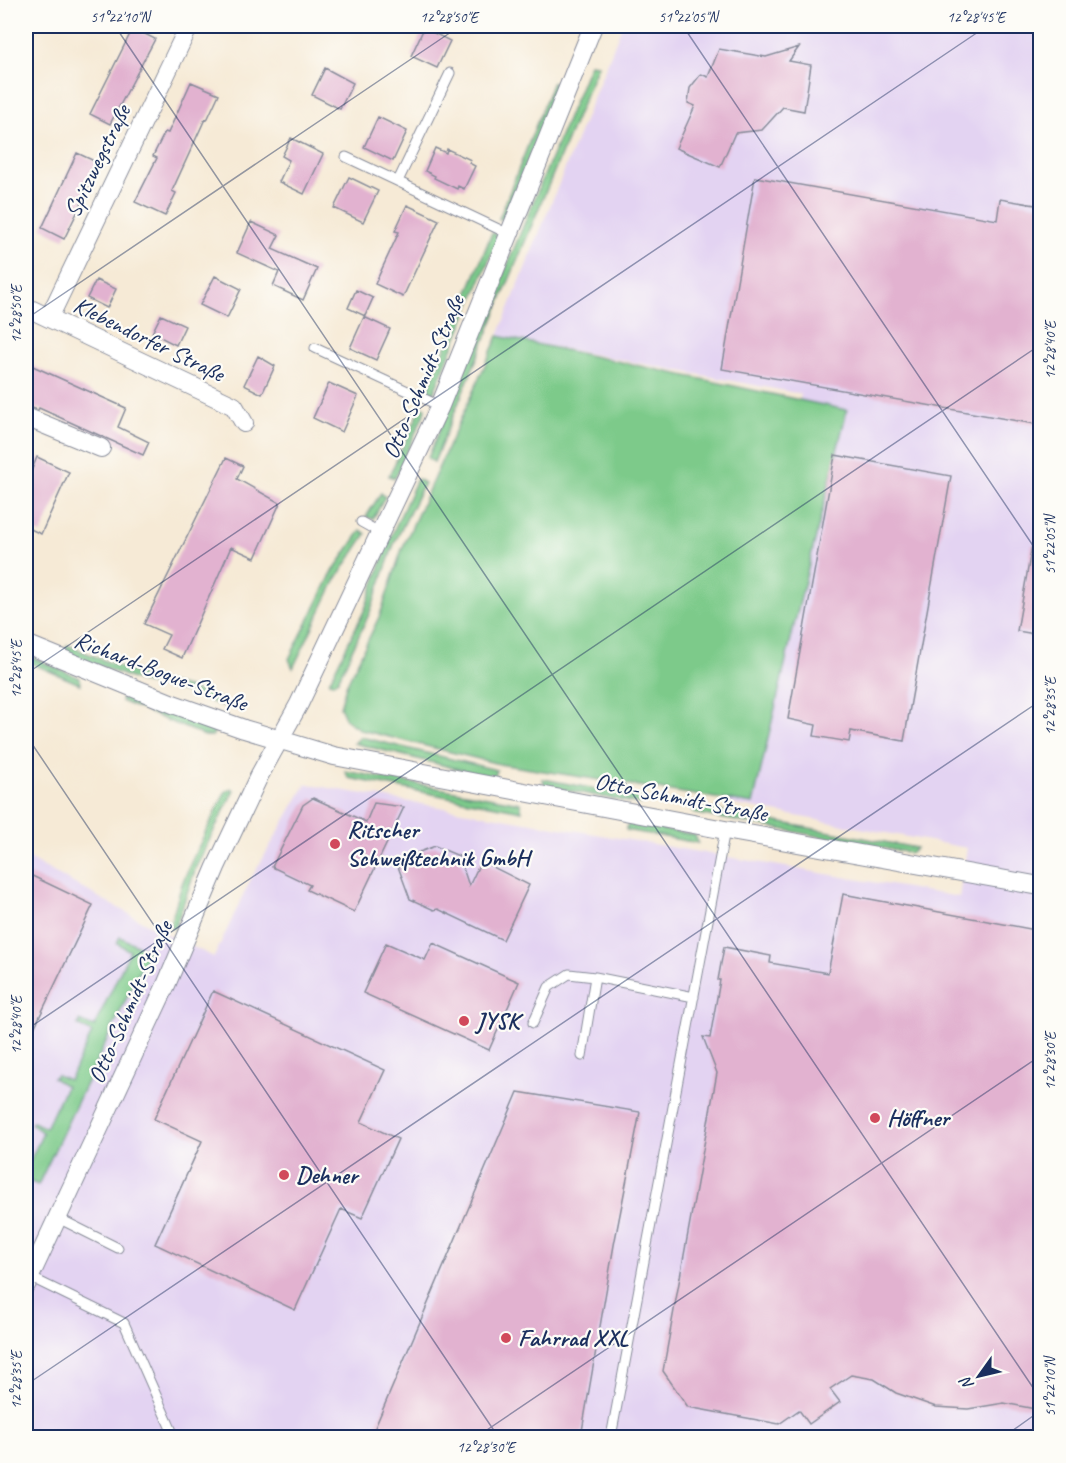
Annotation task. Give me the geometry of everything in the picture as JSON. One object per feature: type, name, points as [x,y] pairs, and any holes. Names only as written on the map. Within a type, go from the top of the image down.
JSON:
[{"type":"street","name":"Spitzwegstraße","points":[[49,318],[189,26]]},
{"type":"street","name":"Otto-Schmidt-Straße","points":[[28,1281],[166,985],[248,798],[299,704],[440,406],[593,26]]},
{"type":"street","name":"Klebendorfer Straße","points":[[26,307],[234,406],[244,423]]},
{"type":"street","points":[[26,417],[101,448]]},
{"type":"street","name":"Richard-Bogue-Straße","points":[[26,644],[173,704],[280,739]]},
{"type":"street","name":"Otto-Schmidt-Straße","points":[[280,739],[334,756],[725,830],[1041,886]]},
{"type":"lane","points":[[398,181],[450,73]]},
{"type":"lane","points":[[346,156],[510,234]]},
{"type":"lane","points":[[315,348],[440,406]]},
{"type":"lane","points":[[361,522],[379,532]]},
{"type":"lane","points":[[612,1437],[725,830]]},
{"type":"lane","points":[[533,1023],[549,987],[569,974],[694,997]]},
{"type":"lane","points":[[582,1056],[595,977]]},
{"type":"lane","points":[[58,1218],[118,1248]]},
{"type":"lane","points":[[28,1281],[124,1323],[175,1437]]},
{"type":"shaded area","points":[[622,26],[1040,26],[1040,1437],[26,1437],[26,857],[158,930],[214,957],[252,877],[306,784],[959,897],[967,848],[726,803],[801,394],[498,336]]},
{"type":"green space","points":[[590,64],[598,65],[434,462],[428,458]]},
{"type":"green space","points":[[553,82],[558,86],[504,219],[499,219]]},
{"type":"green space","points":[[492,233],[496,234],[497,241],[434,392],[427,393]]},
{"type":"green space","points":[[498,336],[847,410],[753,804],[499,764],[361,730],[346,720],[340,707],[346,686],[380,615],[402,549]]},
{"type":"green space","points":[[422,406],[425,408],[424,414],[395,478],[389,476]]},
{"type":"green space","points":[[417,479],[424,483],[394,544],[370,612],[338,680],[333,683],[329,682],[365,609],[390,539]]},
{"type":"green space","points":[[381,493],[385,497],[373,519],[366,517]]},
{"type":"green space","points":[[361,530],[366,534],[336,579],[293,668],[289,659],[332,573]]},
{"type":"green space","points":[[67,645],[146,678],[182,686],[220,699],[223,706],[181,691],[143,683],[65,652]]},
{"type":"green space","points":[[26,655],[80,678],[80,684],[26,661]]},
{"type":"green space","points":[[124,694],[215,732],[212,736],[205,736],[121,701]]},
{"type":"green space","points":[[361,737],[497,770],[494,778],[354,743]]},
{"type":"green space","points":[[345,771],[520,803],[522,811],[349,778]]},
{"type":"green space","points":[[543,779],[642,798],[641,804],[545,786]]},
{"type":"green space","points":[[234,790],[196,867],[175,928],[169,928],[182,884],[193,858],[226,791]]},
{"type":"green space","points":[[692,806],[916,848],[911,853],[693,813]]},
{"type":"green space","points":[[628,824],[695,835],[698,843],[626,830]]},
{"type":"green space","points":[[120,937],[147,950],[148,953],[38,1185],[26,1180],[26,1167],[43,1133],[31,1124],[33,1122],[46,1128],[66,1086],[53,1078],[57,1075],[69,1080],[92,1033],[78,1025],[79,1021],[94,1027],[130,951],[117,943]]},
{"type":"building","points":[[133,28],[155,39],[110,124],[90,114]]},
{"type":"building","points":[[424,28],[450,41],[437,68],[411,56]]},
{"type":"building","points":[[799,47],[789,61],[811,65],[804,111],[783,107],[762,130],[735,133],[720,167],[676,148],[695,106],[688,103],[690,88],[701,74],[708,77],[719,49],[766,57]]},
{"type":"building","points":[[325,68],[353,83],[340,109],[312,95]]},
{"type":"building","points":[[191,82],[219,94],[172,191],[176,193],[165,216],[135,202],[157,158],[153,156],[165,132],[168,133]]},
{"type":"building","points":[[378,117],[407,131],[393,161],[364,147]]},
{"type":"building","points":[[291,138],[323,154],[304,194],[279,182],[289,160],[282,156]]},
{"type":"building","points":[[435,148],[446,153],[447,149],[471,160],[469,163],[475,166],[464,189],[458,186],[457,189],[425,171]]},
{"type":"building","points":[[77,153],[101,164],[64,239],[42,228]]},
{"type":"building","points":[[349,177],[378,191],[363,222],[334,208]]},
{"type":"building","points":[[755,177],[997,220],[1000,199],[1041,206],[1041,425],[722,369]]},
{"type":"building","points":[[407,205],[439,220],[403,297],[375,284],[399,232],[395,231]]},
{"type":"building","points":[[251,222],[279,235],[272,249],[317,269],[303,300],[273,286],[279,272],[237,253]]},
{"type":"building","points":[[215,276],[241,289],[227,318],[200,305]]},
{"type":"building","points":[[96,280],[116,289],[107,308],[87,298]]},
{"type":"building","points":[[356,290],[373,298],[365,316],[348,308]]},
{"type":"building","points":[[161,315],[185,326],[176,345],[152,333]]},
{"type":"building","points":[[364,317],[390,329],[376,360],[350,348]]},
{"type":"building","points":[[258,356],[275,366],[262,394],[244,385]]},
{"type":"building","points":[[26,363],[126,408],[118,427],[149,442],[143,455],[39,408],[38,410],[26,406]]},
{"type":"building","points":[[329,383],[358,396],[342,432],[313,418]]},
{"type":"building","points":[[835,455],[951,476],[904,741],[851,731],[849,742],[814,736],[816,725],[788,719]]},
{"type":"building","points":[[37,457],[69,472],[41,534],[26,527],[26,484]]},
{"type":"building","points":[[226,458],[243,466],[237,479],[280,503],[255,558],[231,547],[182,658],[162,649],[169,635],[144,624]]},
{"type":"building","points":[[1032,545],[1041,546],[1041,635],[1017,631]]},
{"type":"building","name":"Ritscher Schweißtechnik GmbH","points":[[313,798],[366,822],[374,803],[404,807],[354,912],[307,890],[310,885],[272,867],[303,805]]},
{"type":"building","points":[[435,846],[459,856],[469,886],[481,861],[529,885],[503,940],[438,909],[434,910],[410,899],[396,861]]},
{"type":"building","points":[[26,873],[93,905],[26,1045]]},
{"type":"building","name":"Höffner","points":[[843,894],[1041,931],[1041,1410],[1004,1403],[968,1409],[936,1407],[896,1393],[874,1379],[851,1375],[830,1389],[840,1402],[809,1424],[799,1410],[779,1424],[688,1407],[663,1371],[717,1073],[703,1037],[710,1038],[724,947],[771,956],[770,963],[828,973]]},
{"type":"building","name":"JYSK","points":[[386,943],[425,960],[433,943],[519,982],[489,1050],[363,993]]},
{"type":"building","name":"Dehner","points":[[213,991],[385,1070],[361,1122],[398,1139],[362,1218],[341,1209],[295,1310],[155,1244],[202,1141],[154,1119]]},
{"type":"building","name":"Fahrrad XXL","points":[[518,1092],[640,1112],[614,1245],[581,1437],[371,1437]]},
{"type":"place","name":"Ritscher Schweißtechnik GmbH","points":[[335,844]]},
{"type":"place","name":"JYSK","points":[[464,1021]]},
{"type":"place","name":"Höffner","points":[[875,1118]]},
{"type":"place","name":"Dehner","points":[[284,1175]]},
{"type":"place","name":"Fahrrad XXL","points":[[506,1338]]}]
